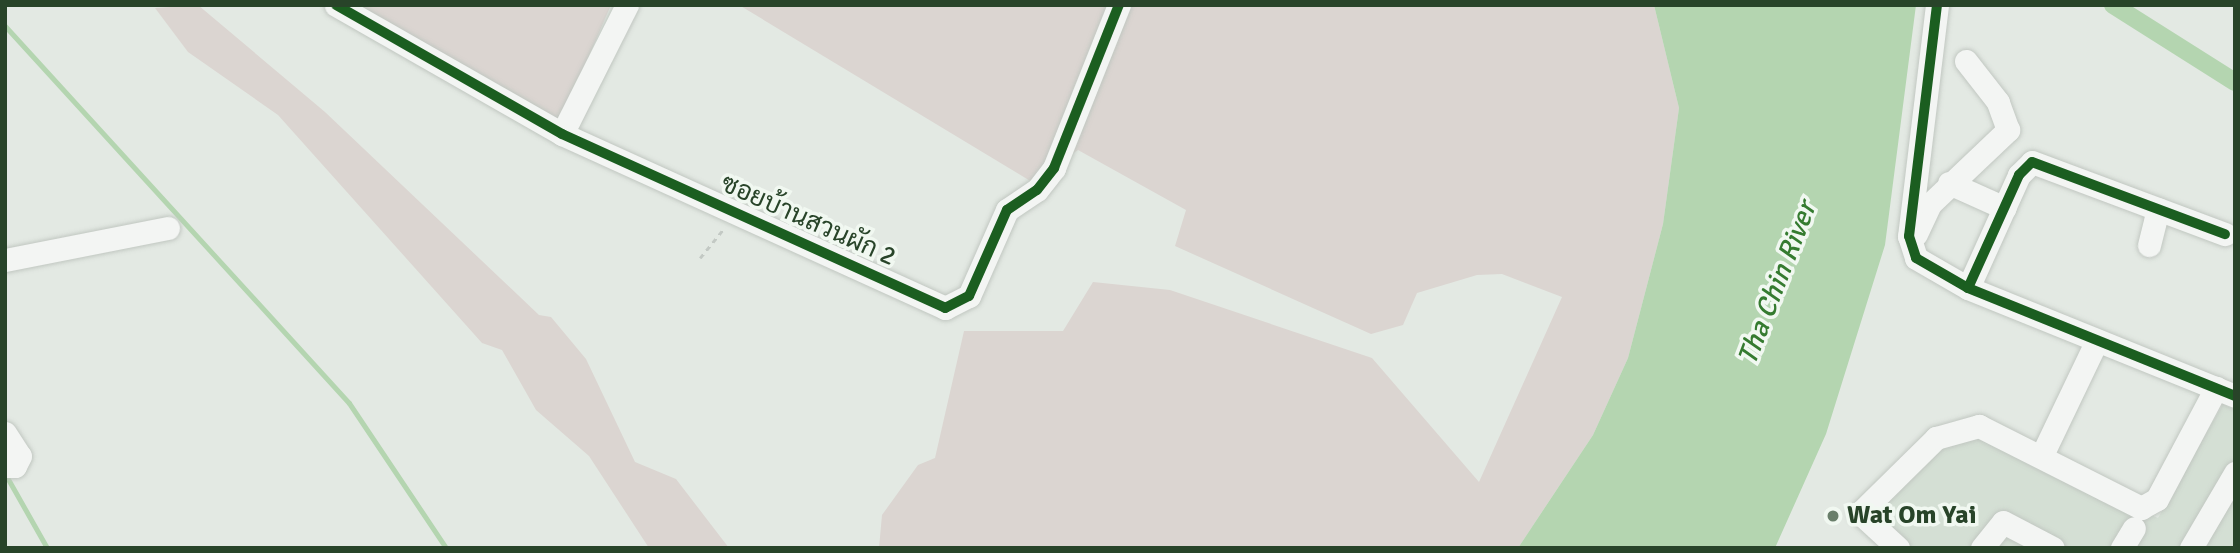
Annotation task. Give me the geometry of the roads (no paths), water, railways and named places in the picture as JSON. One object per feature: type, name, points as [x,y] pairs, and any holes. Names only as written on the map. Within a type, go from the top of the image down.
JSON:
[{"type":"street","name":"ซอยบ้านสวนผัก 2","points":[[336,5],[562,134],[945,307],[958,306],[978,279],[1007,210],[1037,190],[1054,168],[1119,5]]},
{"type":"street","points":[[562,134],[626,5]]},
{"type":"street","points":[[1898,548],[1860,513],[1864,504],[1936,438],[1979,426],[2042,455],[2141,508],[2149,506],[2226,392],[1968,288],[1926,268],[1912,247],[1937,5]]},
{"type":"street","points":[[1912,247],[1926,210],[1949,183],[2004,141],[2008,130],[1998,102],[1966,61]]},
{"type":"street","points":[[1968,288],[2005,208],[2032,162],[2225,234]]},
{"type":"street","points":[[1949,183],[2005,208]]},
{"type":"street","points":[[2148,245],[2158,209]]},
{"type":"street","points":[[5,260],[168,228]]},
{"type":"street","points":[[2042,455],[2097,340]]},
{"type":"street","points":[[5,433],[20,456],[15,466],[5,466]]},
{"type":"street","points":[[2191,548],[2235,473]]},
{"type":"street","points":[[1982,548],[2003,523],[2053,548]]},
{"type":"street","points":[[2122,548],[2134,528]]},
{"type":"water","name":"Tha Chin River","points":[[1654,5],[1916,5],[1885,245],[1826,434],[1775,548],[1518,548],[1593,435],[1628,358],[1663,224],[1679,108]]},
{"type":"waterway","points":[[2113,5],[2235,82]]},
{"type":"waterway","points":[[5,26],[349,403],[446,548]]},
{"type":"waterway","points":[[8,479],[47,548]]},
{"type":"place","name":"Wat Om Yai","points":[[1833,516]]}]
